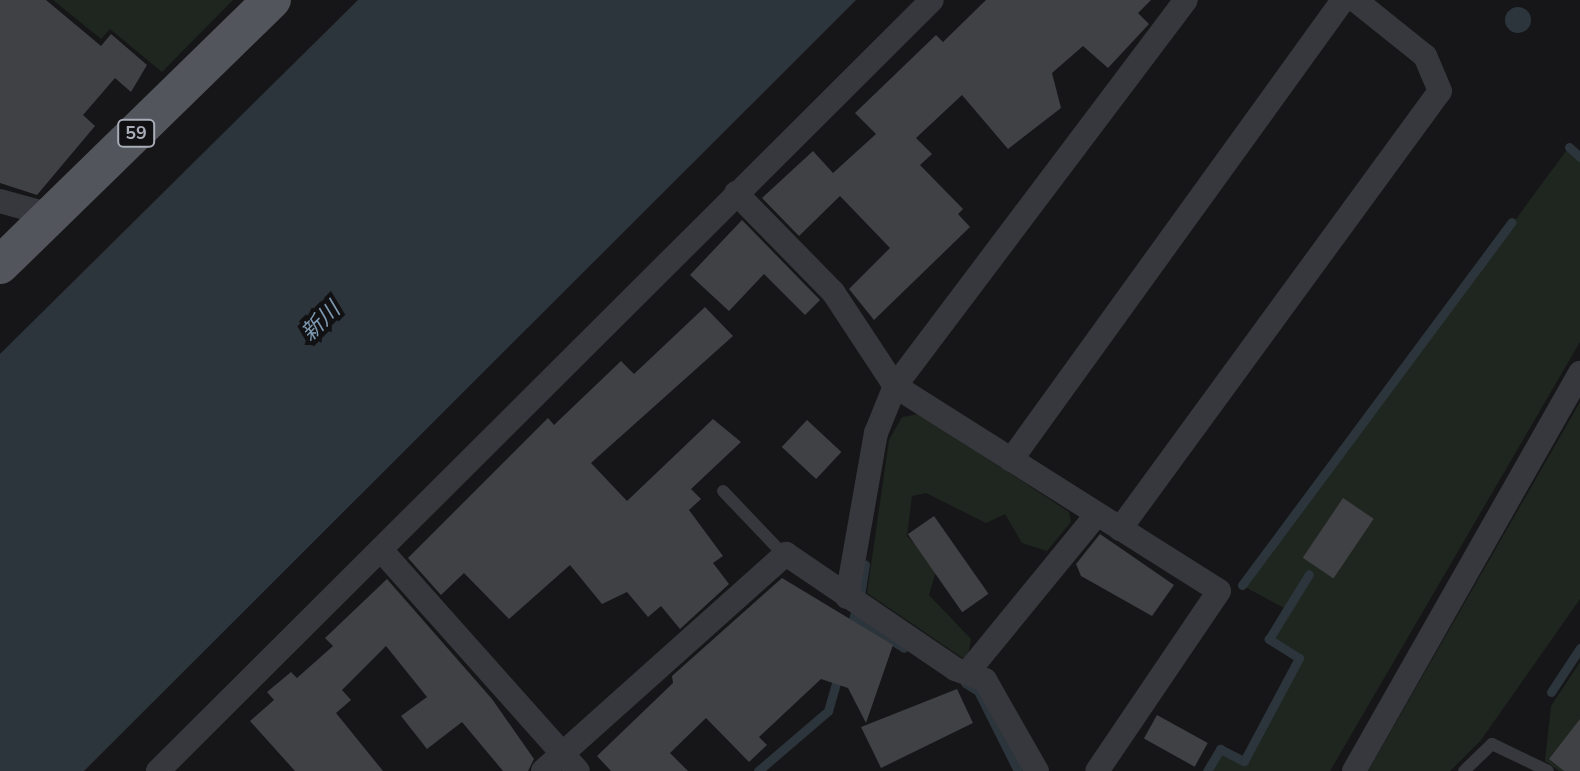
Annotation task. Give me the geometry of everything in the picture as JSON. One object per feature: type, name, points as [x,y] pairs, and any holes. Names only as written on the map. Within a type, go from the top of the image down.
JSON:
[{"type":"main road","name":"59","points":[[0,265],[272,0]]},
{"type":"street","points":[[158,771],[932,0]]},
{"type":"street","points":[[847,597],[876,433],[895,386],[1186,0]]},
{"type":"street","points":[[1011,460],[1343,0]]},
{"type":"street","points":[[1120,529],[1440,91],[1425,56],[1355,0]]},
{"type":"street","points":[[736,193],[833,292],[895,386],[1219,591],[1097,771]]},
{"type":"street","points":[[0,201],[51,215]]},
{"type":"street","points":[[1354,771],[1580,373]]},
{"type":"street","points":[[967,673],[1097,514]]},
{"type":"street","points":[[381,550],[570,763]]},
{"type":"street","points":[[543,771],[570,763],[784,555],[967,673],[985,680],[1037,771]]},
{"type":"lane","points":[[723,491],[784,555]]},
{"type":"lane","points":[[1464,771],[1492,744],[1548,771]]},
{"type":"shaded area","points":[[53,0],[233,0],[162,72],[110,29],[101,39]]},
{"type":"shaded area","points":[[1569,147],[1580,157],[1580,342],[1330,771],[1207,771],[1220,749],[1244,761],[1299,658],[1269,639],[1286,609],[1245,587]]},
{"type":"shaded area","points":[[1580,402],[1580,599],[1481,740],[1450,771],[1368,771]]},
{"type":"shaded area","points":[[919,414],[1069,512],[1071,522],[1047,551],[1022,543],[1005,514],[986,523],[926,493],[912,496],[907,536],[937,568],[929,595],[971,639],[967,661],[867,593],[889,440],[902,417]]},
{"type":"shaded area","points":[[1580,662],[1580,771],[1559,771],[1545,761],[1551,706]]},
{"type":"water","name":"新川","points":[[358,0],[856,0],[84,771],[0,771],[0,354]]},
{"type":"water","points":[[1518,7],[1528,10],[1531,20],[1528,30],[1518,33],[1508,30],[1505,20],[1508,10]]},
{"type":"building","points":[[0,0],[46,0],[101,46],[111,34],[147,65],[131,92],[115,78],[83,115],[95,126],[37,195],[0,183]]},
{"type":"building","points":[[986,0],[1151,0],[1138,13],[1149,24],[1108,68],[1083,46],[1052,73],[1061,108],[1008,149],[962,95],[916,138],[932,154],[920,165],[963,209],[958,214],[970,227],[874,320],[849,289],[890,248],[840,196],[799,236],[762,198],[813,151],[833,173],[876,134],[855,113],[936,35],[943,42]]},
{"type":"building","points":[[742,220],[820,300],[805,315],[764,274],[729,311],[690,275]]},
{"type":"building","points":[[705,307],[733,336],[591,463],[627,501],[713,419],[741,442],[691,489],[701,499],[689,510],[723,556],[713,563],[729,584],[680,629],[661,606],[648,617],[627,592],[602,604],[570,565],[509,619],[464,573],[441,595],[408,558],[548,418],[554,425],[621,361],[634,374]]},
{"type":"building","points":[[807,420],[841,452],[816,479],[782,447]]},
{"type":"building","points":[[1343,498],[1374,519],[1333,578],[1303,558]]},
{"type":"building","points":[[934,516],[988,594],[962,612],[908,534]]},
{"type":"building","points":[[1100,534],[1174,585],[1152,616],[1081,576],[1076,564]]},
{"type":"building","points":[[782,578],[893,645],[866,723],[848,688],[821,679],[759,737],[767,745],[749,762],[706,718],[670,753],[688,771],[611,771],[597,756],[673,683],[672,676]]},
{"type":"building","points":[[387,579],[492,699],[534,759],[528,771],[503,771],[462,722],[427,749],[401,716],[427,697],[386,646],[342,690],[351,700],[336,713],[383,771],[295,771],[250,721],[274,700],[267,692],[291,672],[297,678],[333,646],[325,638]]},
{"type":"building","points":[[957,689],[973,723],[881,768],[861,727]]},
{"type":"building","points":[[1157,715],[1208,743],[1195,767],[1144,739]]},
{"type":"building","points":[[1580,719],[1580,771],[1564,771],[1549,759]]},
{"type":"waterway","points":[[1569,147],[1580,157]]},
{"type":"waterway","points":[[1242,585],[1512,222]]},
{"type":"waterway","points":[[860,596],[865,564]]},
{"type":"waterway","points":[[1207,771],[1220,749],[1244,761],[1299,658],[1269,639],[1309,574]]},
{"type":"waterway","points":[[850,630],[854,616],[904,648]]},
{"type":"waterway","points":[[1551,692],[1580,648]]},
{"type":"waterway","points":[[758,771],[828,711],[838,675]]},
{"type":"waterway","points":[[965,683],[978,691],[1018,771]]}]
